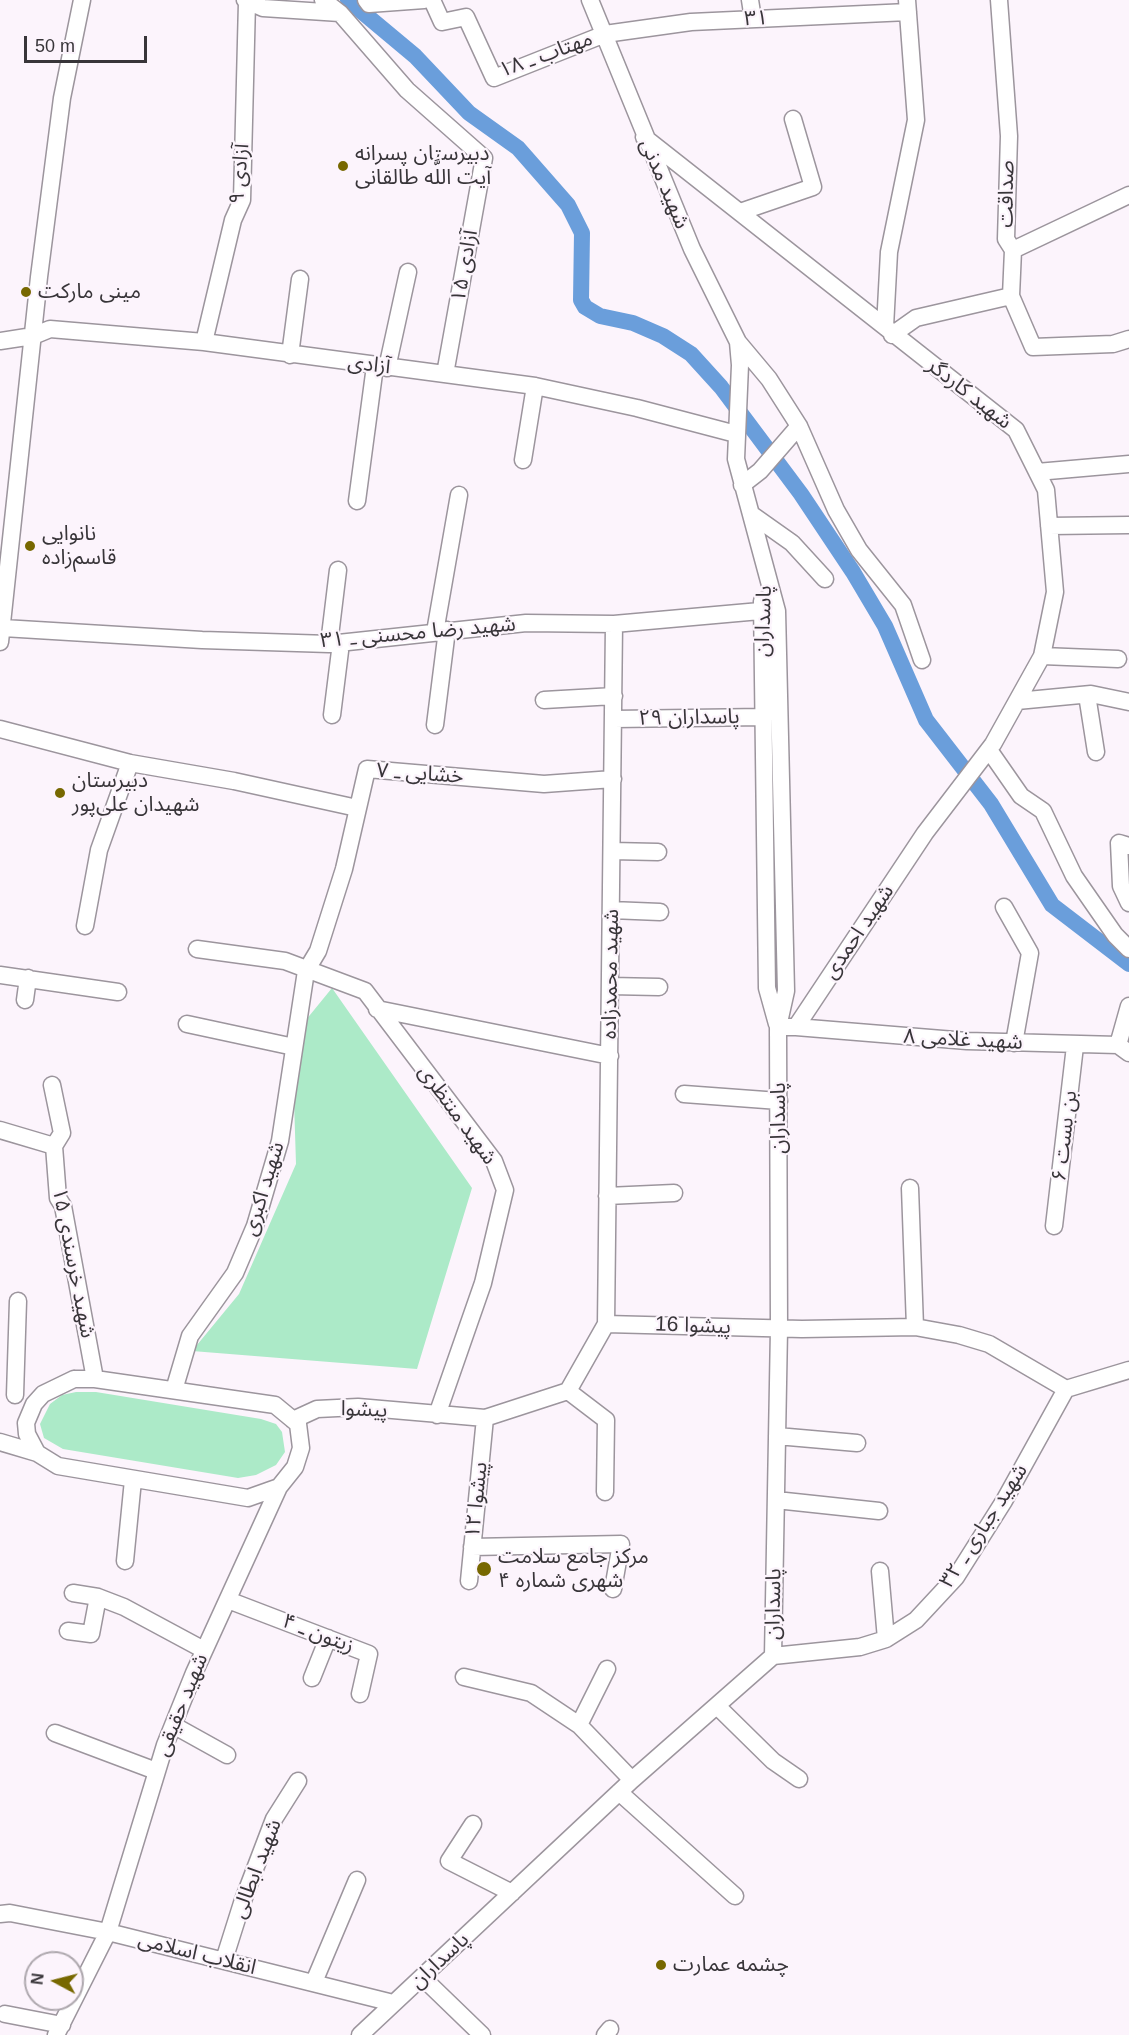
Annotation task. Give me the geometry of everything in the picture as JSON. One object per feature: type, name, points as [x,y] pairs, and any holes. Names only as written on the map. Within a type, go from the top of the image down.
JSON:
[{"type":"street","points":[[2,635],[19,444],[62,98],[82,0]]},
{"type":"street","points":[[323,0],[340,13]]},
{"type":"street","points":[[367,2],[424,0]]},
{"type":"street","name":"مهتاب ـ ۱۸","points":[[432,0],[442,22],[466,16],[494,78],[605,34]]},
{"type":"street","name":"شهید مدنی","points":[[590,0],[644,137],[692,249],[738,342],[740,365],[736,427]]},
{"type":"street","points":[[750,0],[753,19]]},
{"type":"street","name":"صداقت","points":[[999,0],[1009,136],[1006,239],[1013,250],[1011,296]]},
{"type":"street","points":[[246,1],[262,8],[340,13]]},
{"type":"street","name":"آزادی ۹","points":[[204,342],[233,220],[242,200],[246,1]]},
{"type":"street","points":[[908,6],[916,120],[889,252],[888,331],[916,318],[1011,296],[1033,347],[1113,344],[1129,339]]},
{"type":"street","name":"۳۱","points":[[605,34],[691,22],[908,6]]},
{"type":"street","name":"آزادی ۱۵","points":[[340,13],[406,90],[484,158],[445,374]]},
{"type":"street","points":[[740,212],[813,187],[793,119]]},
{"type":"street","name":"شهید کاردگر","points":[[644,137],[1016,430],[1046,490],[1055,592],[1042,656],[985,755]]},
{"type":"street","points":[[1013,250],[1129,195]]},
{"type":"street","points":[[357,501],[381,367],[408,272]]},
{"type":"street","points":[[290,355],[300,279]]},
{"type":"street","name":"آزادی","points":[[0,341],[33,336],[50,329],[204,342],[535,386],[736,427]]},
{"type":"street","points":[[738,342],[769,379],[799,426],[836,510],[859,550],[903,605],[922,660]]},
{"type":"street","points":[[523,460],[535,386]]},
{"type":"street","points":[[742,485],[760,471],[799,426]]},
{"type":"street","name":"پاسداران","points":[[360,2035],[632,1780],[773,1656],[779,1329],[778,1027],[786,991],[777,611],[736,459],[736,427]]},
{"type":"street","points":[[1037,472],[1129,464]]},
{"type":"street","points":[[435,725],[441,631],[459,495]]},
{"type":"street","points":[[751,513],[792,543],[825,579]]},
{"type":"street","points":[[1050,526],[1129,525]]},
{"type":"street","points":[[332,715],[338,570]]},
{"type":"street","name":"پاسداران","points":[[766,574],[760,611],[764,717],[767,988],[778,1027]]},
{"type":"street","name":"شهید رضا محسنی ـ ۳۱","points":[[2,635],[335,644],[526,623],[614,624],[760,611]]},
{"type":"street","name":"شهید محمدزاده","points":[[606,1324],[614,624]]},
{"type":"street","points":[[1042,656],[1118,659]]},
{"type":"street","points":[[1017,701],[1087,695],[1129,702]]},
{"type":"street","points":[[1087,695],[1096,752]]},
{"type":"street","points":[[544,700],[614,696]]},
{"type":"street","name":"پاسداران ۲۹","points":[[614,719],[764,717]]},
{"type":"street","points":[[0,729],[130,763],[234,781],[357,808]]},
{"type":"street","points":[[985,755],[1021,796],[1043,811],[1074,876],[1114,935],[1129,949]]},
{"type":"street","name":"شهید احمدی","points":[[796,1027],[932,824],[985,755]]},
{"type":"street","points":[[86,926],[99,850],[130,763]]},
{"type":"street","name":"خشایی ـ ۷","points":[[306,971],[318,951],[344,869],[367,769],[544,784],[613,779]]},
{"type":"street","points":[[1129,846],[1119,843],[1121,886],[1129,903]]},
{"type":"street","points":[[612,850],[658,852]]},
{"type":"street","points":[[1004,907],[1030,953],[1014,1043]]},
{"type":"street","points":[[611,910],[660,912]]},
{"type":"street","name":"شهید منتظری","points":[[197,949],[285,961],[306,971],[332,977],[365,991],[494,1161],[505,1190],[483,1283],[437,1414]]},
{"type":"street","name":"شهید اکبری","points":[[174,1390],[190,1336],[235,1273],[255,1226],[280,1142],[306,971]]},
{"type":"street","points":[[0,975],[118,992]]},
{"type":"street","points":[[25,1000],[28,978]]},
{"type":"street","points":[[610,986],[659,987]]},
{"type":"street","points":[[1124,1049],[1129,1006]]},
{"type":"street","points":[[377,1009],[610,1056]]},
{"type":"street","points":[[187,1024],[294,1047]]},
{"type":"street","points":[[778,1027],[796,1027]]},
{"type":"street","name":"۸ شهید غلامی","points":[[796,1027],[1124,1049]]},
{"type":"street","name":"بن بست ۶","points":[[1054,1226],[1076,1046]]},
{"type":"street","name":"شهید خرسندی ۱۵","points":[[52,1085],[62,1133],[54,1146],[58,1198],[63,1206],[95,1379]]},
{"type":"street","points":[[684,1094],[779,1101]]},
{"type":"street","points":[[0,1130],[54,1146]]},
{"type":"street","points":[[910,1188],[915,1327]]},
{"type":"street","points":[[607,1196],[674,1193]]},
{"type":"street","points":[[18,1301],[8,1394],[43,1394]]},
{"type":"street","points":[[485,1418],[568,1391],[606,1324]]},
{"type":"street","name":"پیشوا 16","points":[[606,1324],[779,1329],[915,1327],[959,1335],[989,1344],[1066,1389]]},
{"type":"street","points":[[1066,1389],[1129,1370]]},
{"type":"street","points":[[37,1454],[27,1434],[26,1422],[34,1404],[43,1394],[74,1379],[95,1379],[275,1406],[293,1420]]},
{"type":"street","name":"شهید جباری ـ ۳۲","points":[[773,1656],[837,1652],[886,1639],[916,1620],[956,1577],[1004,1501],[1066,1389]]},
{"type":"street","points":[[568,1391],[606,1420],[605,1492]]},
{"type":"street","name":"پیشوا","points":[[293,1420],[317,1409],[358,1407],[485,1418]]},
{"type":"street","name":"پیشوا ۱۲","points":[[469,1581],[485,1418]]},
{"type":"street","name":"شهید حقیقی","points":[[59,2030],[108,1932],[156,1770],[204,1650],[279,1487],[295,1467],[300,1448],[298,1424],[293,1420]]},
{"type":"street","points":[[777,1436],[857,1443]]},
{"type":"street","points":[[0,1442],[37,1454],[58,1466],[133,1480],[248,1498],[266,1494],[279,1487]]},
{"type":"street","points":[[125,1561],[133,1480]]},
{"type":"street","points":[[776,1500],[879,1511]]},
{"type":"street","points":[[472,1546],[621,1544],[613,1589]]},
{"type":"street","points":[[880,1571],[886,1639]]},
{"type":"street","points":[[73,1593],[98,1597],[124,1607],[204,1650]]},
{"type":"street","points":[[68,1631],[91,1634],[98,1597]]},
{"type":"street","name":"زیتون ـ ۴","points":[[228,1600],[369,1654],[360,1694]]},
{"type":"street","points":[[312,1678],[328,1638]]},
{"type":"street","points":[[579,1725],[607,1669]]},
{"type":"street","points":[[464,1677],[531,1693],[579,1725],[632,1780]]},
{"type":"street","points":[[717,1706],[773,1761],[799,1779]]},
{"type":"street","points":[[173,1725],[227,1755]]},
{"type":"street","points":[[55,1733],[156,1770]]},
{"type":"street","name":"شهید ابطالی","points":[[224,1960],[242,1903],[274,1819],[298,1781]]},
{"type":"street","points":[[619,1792],[735,1896]]},
{"type":"street","points":[[473,1824],[449,1861],[512,1893]]},
{"type":"street","points":[[314,1982],[357,1880]]},
{"type":"street","name":"انقلاب اسلامی","points":[[0,1914],[10,1913],[108,1932],[393,2003]]},
{"type":"street","points":[[423,1978],[482,2035]]},
{"type":"street","points":[[5,2014],[59,2030]]},
{"type":"green space","points":[[332,988],[472,1188],[417,1369],[192,1351],[239,1294],[296,1164],[292,1037]]},
{"type":"green space","points":[[96,1392],[261,1419],[276,1424],[282,1432],[285,1452],[276,1465],[256,1475],[238,1478],[63,1449],[44,1438],[40,1424],[50,1404],[62,1395]]},
{"type":"waterway","points":[[348,0],[415,56],[469,113],[518,148],[568,205],[582,233],[581,300],[585,307],[600,316],[633,323],[663,336],[691,354],[721,387],[801,494],[853,572],[885,626],[926,720],[991,804],[1052,905],[1129,964]]},
{"type":"place","name":"دبیرستان پسرانه آیت اللَّه طالقانی","points":[[343,166]]},
{"type":"place","name":"مینی مارکت","points":[[26,292]]},
{"type":"place","name":"نانوایی قاسم‌زاده","points":[[30,546]]},
{"type":"place","name":"دبیرستان شهیدان علی‌پور","points":[[60,793]]},
{"type":"place","name":"مرکز جامع سلامت شهری شماره ۴","points":[[484,1569]]},
{"type":"place","name":"چشمه عمارت","points":[[661,1965]]}]
